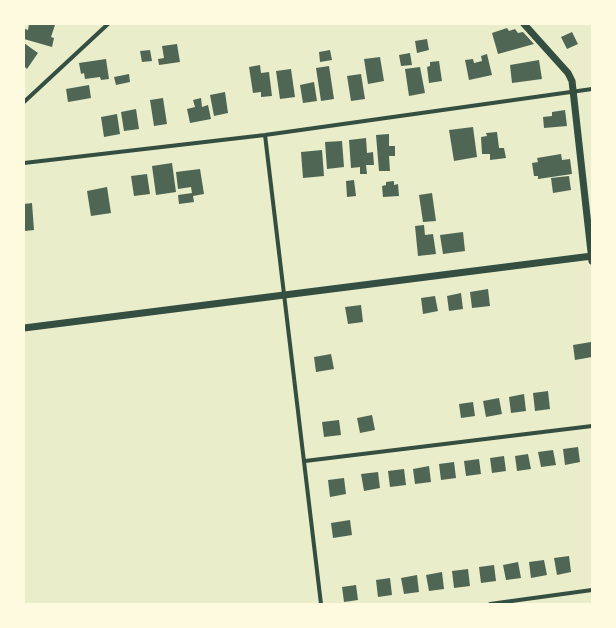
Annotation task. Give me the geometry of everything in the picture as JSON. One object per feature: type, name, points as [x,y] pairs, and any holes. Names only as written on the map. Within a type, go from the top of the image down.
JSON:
[{"type":"street","points":[[24,102],[108,24]]},
{"type":"street","points":[[24,328],[592,258],[572,81],[568,73],[524,24]]},
{"type":"street","points":[[24,163],[265,135],[592,89]]},
{"type":"street","points":[[265,135],[305,461],[320,604]]},
{"type":"street","points":[[305,461],[592,426]]},
{"type":"street","points":[[490,604],[592,590]]},
{"type":"building","points":[[29,24],[55,25],[51,37],[54,38],[52,47],[24,39],[25,29],[28,30]]},
{"type":"building","points":[[507,28],[509,31],[515,29],[518,33],[523,32],[534,44],[498,54],[492,33]]},
{"type":"building","points":[[572,32],[578,44],[567,49],[561,37]]},
{"type":"building","points":[[427,39],[429,50],[417,53],[415,41]]},
{"type":"building","points":[[24,43],[38,53],[27,69],[24,66]]},
{"type":"building","points":[[177,44],[180,62],[159,65],[158,59],[164,58],[162,46]]},
{"type":"building","points":[[150,50],[152,61],[142,62],[140,51]]},
{"type":"building","points":[[330,50],[332,60],[320,62],[319,52]]},
{"type":"building","points":[[410,53],[412,65],[401,66],[399,55]]},
{"type":"building","points":[[487,54],[492,75],[469,80],[465,60],[473,59],[474,63],[482,61],[481,56]]},
{"type":"building","points":[[380,57],[384,81],[368,84],[364,59]]},
{"type":"building","points":[[106,59],[109,79],[101,80],[100,77],[85,79],[84,73],[81,74],[79,63]]},
{"type":"building","points":[[539,60],[542,79],[512,83],[510,65]]},
{"type":"building","points":[[439,61],[442,81],[429,83],[427,67],[430,66],[430,62]]},
{"type":"building","points":[[260,65],[261,73],[269,72],[272,96],[261,97],[261,92],[253,93],[249,67]]},
{"type":"building","points":[[329,66],[334,99],[321,101],[316,68]]},
{"type":"building","points":[[420,67],[425,93],[409,96],[405,69]]},
{"type":"building","points":[[291,69],[295,97],[280,99],[276,71]]},
{"type":"building","points":[[129,74],[130,82],[116,85],[114,77]]},
{"type":"building","points":[[361,74],[365,99],[351,101],[347,76]]},
{"type":"building","points":[[314,82],[317,101],[303,103],[300,85]]},
{"type":"building","points":[[89,85],[91,98],[68,102],[66,89]]},
{"type":"building","points":[[225,92],[228,113],[214,116],[210,95]]},
{"type":"building","points":[[163,98],[167,124],[154,126],[150,100]]},
{"type":"building","points":[[201,98],[202,107],[208,105],[211,119],[190,123],[187,109],[195,107],[193,100]]},
{"type":"building","points":[[136,109],[139,129],[124,131],[121,112]]},
{"type":"building","points":[[565,110],[567,126],[544,128],[543,117],[552,116],[552,112]]},
{"type":"building","points":[[117,114],[120,134],[104,137],[101,117]]},
{"type":"building","points":[[473,127],[477,157],[454,161],[449,130]]},
{"type":"building","points":[[497,132],[499,148],[504,148],[506,158],[490,160],[490,154],[482,154],[481,137],[487,136],[486,133]]},
{"type":"building","points":[[389,134],[389,146],[395,146],[395,156],[389,156],[390,171],[379,171],[376,135]]},
{"type":"building","points":[[366,138],[367,153],[373,152],[374,165],[366,165],[367,174],[360,174],[360,167],[351,168],[349,140]]},
{"type":"building","points":[[342,141],[344,167],[327,169],[325,142]]},
{"type":"building","points":[[322,150],[324,176],[303,178],[301,152]]},
{"type":"building","points":[[561,154],[562,160],[570,159],[572,174],[538,179],[538,176],[534,176],[532,163],[538,162],[537,158]]},
{"type":"building","points":[[172,163],[176,192],[156,195],[152,166]]},
{"type":"building","points":[[200,169],[204,194],[193,196],[194,202],[179,204],[178,195],[192,193],[191,187],[178,189],[176,172]]},
{"type":"building","points":[[147,174],[150,194],[134,196],[131,176]]},
{"type":"building","points":[[569,176],[571,190],[553,193],[551,178]]},
{"type":"building","points":[[354,180],[356,196],[347,197],[346,181]]},
{"type":"building","points":[[394,181],[394,185],[398,184],[399,196],[383,197],[382,186],[386,185],[386,182]]},
{"type":"building","points":[[107,187],[111,213],[91,216],[87,191]]},
{"type":"building","points":[[432,193],[436,221],[423,222],[419,195]]},
{"type":"building","points":[[32,203],[34,230],[25,231],[24,204]]},
{"type":"building","points":[[424,225],[425,235],[433,234],[436,254],[418,256],[415,226]]},
{"type":"building","points":[[463,232],[465,251],[443,254],[440,235]]},
{"type":"building","points":[[488,289],[490,306],[472,308],[470,292]]},
{"type":"building","points":[[461,293],[463,309],[449,311],[447,296]]},
{"type":"building","points":[[435,296],[438,311],[423,314],[421,298]]},
{"type":"building","points":[[361,305],[363,322],[348,324],[345,307]]},
{"type":"building","points":[[591,342],[592,357],[575,360],[573,345]]},
{"type":"building","points":[[331,354],[334,369],[316,372],[314,357]]},
{"type":"building","points":[[548,391],[550,409],[535,411],[533,393]]},
{"type":"building","points":[[524,394],[526,411],[511,413],[509,397]]},
{"type":"building","points":[[499,398],[502,414],[486,417],[483,401]]},
{"type":"building","points":[[473,402],[475,416],[461,418],[459,404]]},
{"type":"building","points":[[372,415],[375,430],[360,433],[357,418]]},
{"type":"building","points":[[339,420],[341,435],[324,437],[322,422]]},
{"type":"building","points":[[578,447],[580,462],[565,465],[563,449]]},
{"type":"building","points":[[553,450],[556,465],[541,467],[538,452]]},
{"type":"building","points":[[528,454],[531,469],[517,471],[515,456]]},
{"type":"building","points":[[504,456],[506,471],[492,473],[490,458]]},
{"type":"building","points":[[479,459],[481,474],[466,476],[464,461]]},
{"type":"building","points":[[454,462],[456,478],[441,480],[439,464]]},
{"type":"building","points":[[429,466],[431,482],[415,484],[413,469]]},
{"type":"building","points":[[404,469],[406,485],[390,487],[388,471]]},
{"type":"building","points":[[378,472],[380,488],[364,491],[361,474]]},
{"type":"building","points":[[344,478],[346,494],[330,497],[328,480]]},
{"type":"building","points":[[350,520],[352,535],[333,538],[331,523]]},
{"type":"building","points":[[569,556],[571,572],[557,575],[554,558]]},
{"type":"building","points":[[544,560],[547,575],[531,578],[529,562]]},
{"type":"building","points":[[518,562],[521,578],[506,580],[503,565]]},
{"type":"building","points":[[494,565],[496,581],[481,583],[479,567]]},
{"type":"building","points":[[468,569],[470,586],[454,588],[452,571]]},
{"type":"building","points":[[442,572],[444,589],[429,591],[426,575]]},
{"type":"building","points":[[417,575],[419,592],[404,594],[401,578]]},
{"type":"building","points":[[390,578],[392,595],[378,597],[376,580]]},
{"type":"building","points":[[356,585],[358,600],[344,602],[342,587]]}]
